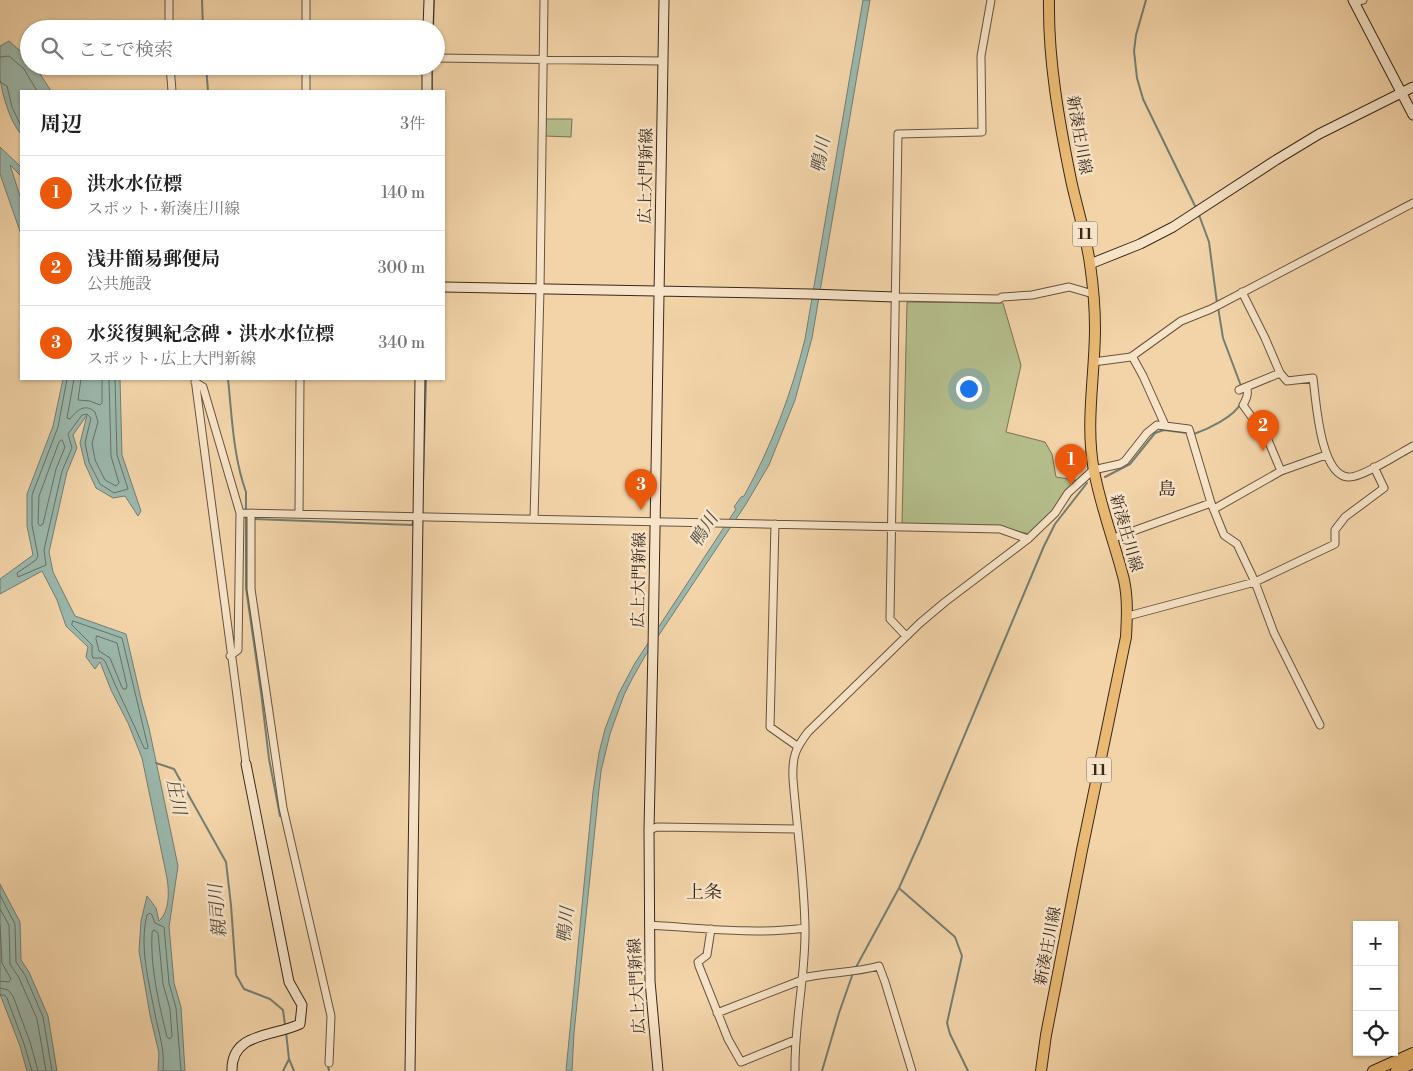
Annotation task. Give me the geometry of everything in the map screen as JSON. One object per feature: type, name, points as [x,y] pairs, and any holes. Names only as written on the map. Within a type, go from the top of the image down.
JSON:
[{"type":"main road","name":"新湊庄川線","points":[[1041,1071],[1046,1035],[1080,860],[1126,637],[1128,616],[1124,582],[1093,470],[1091,436],[1095,328],[1093,294],[1084,226],[1071,180],[1052,64],[1049,0]]},
{"type":"main road","points":[[1372,1071],[1413,1053]]},
{"type":"main road","points":[[1396,1071],[1413,1063]]},
{"type":"street","points":[[169,0],[169,20]]},
{"type":"street","points":[[306,0],[306,20]]},
{"type":"street","points":[[428,20],[429,0]]},
{"type":"street","points":[[534,519],[540,290],[544,0]]},
{"type":"street","name":"広上大門新線","points":[[658,1071],[650,981],[649,830],[664,0]]},
{"type":"street","points":[[906,636],[890,619],[898,134],[982,132],[981,56],[991,0]]},
{"type":"street","points":[[1356,1],[1413,115]]},
{"type":"street","points":[[445,58],[662,62]]},
{"type":"street","points":[[171,75],[172,90]]},
{"type":"street","points":[[306,75],[306,90]]},
{"type":"street","points":[[427,90],[428,75]]},
{"type":"street","points":[[1090,264],[1140,244],[1173,227],[1276,160],[1312,139],[1413,87]]},
{"type":"street","points":[[1093,362],[1132,356],[1181,321],[1211,309],[1413,203]]},
{"type":"street","points":[[445,287],[822,294],[999,300],[1002,296],[1032,295],[1069,287],[1093,294]]},
{"type":"street","points":[[1242,292],[1280,373],[1287,380],[1313,378],[1326,455],[1339,475],[1349,478],[1361,474],[1413,446]]},
{"type":"street","points":[[1132,356],[1165,425]]},
{"type":"street","points":[[1280,373],[1242,389],[1247,390],[1246,400],[1243,405],[1268,440],[1281,471]]},
{"type":"street","points":[[195,380],[204,387],[240,513],[238,650],[230,656]]},
{"type":"street","points":[[195,380],[230,656],[246,764],[289,982],[302,1006],[300,1024],[242,1044],[236,1051],[232,1062],[232,1071]]},
{"type":"street","points":[[299,514],[300,380]]},
{"type":"street","points":[[410,1071],[420,380]]},
{"type":"street","points":[[795,1071],[805,928],[792,765],[797,746],[808,732],[906,636],[945,602],[1028,539],[1055,513],[1068,493],[1093,470],[1120,464],[1125,461],[1157,425],[1189,429],[1212,506],[1224,535],[1237,544],[1255,582],[1274,633],[1320,724]]},
{"type":"street","points":[[1111,538],[1212,506],[1281,471],[1326,455]]},
{"type":"street","points":[[1128,616],[1255,582],[1335,544],[1335,530],[1345,517],[1384,488],[1374,467]]},
{"type":"street","points":[[240,513],[1000,529],[1028,539]]},
{"type":"street","points":[[251,513],[251,589],[283,808],[331,1016],[330,1064]]},
{"type":"street","points":[[775,524],[770,727],[797,746]]},
{"type":"street","points":[[649,830],[658,827],[797,829]]},
{"type":"street","points":[[649,925],[776,931],[805,928]]},
{"type":"street","points":[[711,929],[707,955],[698,962],[728,1039],[741,1062],[796,1040]]},
{"type":"street","points":[[717,1012],[802,979],[879,966],[912,1071]]},
{"type":"green space","points":[[546,119],[572,119],[571,137],[545,136]]},
{"type":"green space","points":[[907,302],[1003,303],[1021,365],[1006,432],[1045,442],[1052,454],[1056,477],[1080,481],[1057,516],[1036,536],[999,526],[902,524]]},
{"type":"water","points":[[863,0],[870,0],[812,338],[795,400],[769,465],[746,504],[645,656],[624,695],[610,734],[601,771],[574,1033],[572,1071],[566,1071],[593,792],[605,729],[619,693],[635,663],[736,509],[734,507],[741,497],[744,496],[772,439],[787,400],[805,339]]},
{"type":"water","points":[[9,41],[20,51],[20,75],[41,75],[50,90],[20,90],[20,133],[13,122],[3,92],[0,78],[0,46]]},
{"type":"water","points":[[0,147],[20,166],[20,175],[10,165],[20,196],[20,231],[0,174]]},
{"type":"water","points":[[63,380],[120,380],[122,455],[141,511],[138,516],[125,496],[113,498],[96,488],[85,464],[80,443],[87,415],[73,435],[77,448],[67,472],[49,552],[53,572],[75,616],[126,634],[149,728],[178,866],[169,927],[174,983],[181,1007],[185,1071],[158,1071],[159,1053],[150,1015],[139,951],[141,921],[147,896],[156,908],[159,921],[165,912],[168,895],[167,878],[142,758],[100,662],[95,669],[86,657],[88,647],[66,626],[57,600],[42,571],[0,594],[0,579],[33,555],[27,526],[27,494],[53,426]]},
{"type":"water","points":[[0,884],[20,922],[21,960],[29,972],[48,1016],[57,1071],[27,1071],[20,1046],[0,994]]},
{"type":"waterway","points":[[202,0],[203,20]]},
{"type":"waterway","points":[[433,20],[434,0]]},
{"type":"waterway","points":[[1146,0],[1136,35],[1134,51],[1137,78],[1143,99],[1196,208]]},
{"type":"waterway","points":[[207,75],[208,90]]},
{"type":"waterway","points":[[432,75],[432,90]]},
{"type":"waterway","points":[[1199,215],[1209,242],[1217,303]]},
{"type":"waterway","points":[[1218,307],[1223,338],[1241,386]]},
{"type":"waterway","points":[[228,380],[238,464],[246,492],[246,588],[269,759],[280,816],[283,817]]},
{"type":"waterway","points":[[423,481],[426,380]]},
{"type":"waterway","points":[[1194,434],[1227,418],[1241,403]]},
{"type":"waterway","points":[[1105,477],[1130,464],[1155,433],[1164,430],[1187,433]]},
{"type":"waterway","points":[[855,969],[899,888],[921,839],[1044,546],[1055,524],[1087,483]]},
{"type":"waterway","points":[[253,519],[412,525],[414,519]]},
{"type":"waterway","name":"親司川","points":[[156,763],[174,769],[226,862],[236,975],[244,989],[270,999],[283,1010],[285,1025]]},
{"type":"waterway","points":[[900,889],[955,937],[962,956],[947,1023],[950,1034],[968,1071]]},
{"type":"waterway","points":[[822,1071],[853,973]]},
{"type":"waterway","name":"親司川","points":[[286,1032],[289,1059],[294,1071]]},
{"type":"waterway","name":"親司川","points":[[283,1071],[289,1059]]},
{"type":"waterway","points":[[328,1066],[329,1071]]},
{"type":"place","name":"浅井簡易郵便局","points":[[1263,451]]},
{"type":"place","name":"洪水水位標","points":[[1071,485]]},
{"type":"place","name":"水災復興紀念碑・洪水水位標","points":[[641,510]]},
{"type":"district","name":"島","points":[[1167,489]]},
{"type":"district","name":"上条","points":[[704,892]]},
{"type":"water label","name":"鴨川","points":[[821,155]]},
{"type":"water label","name":"鴨川","points":[[704,530]]},
{"type":"water label","name":"庄川","points":[[176,797]]},
{"type":"water label","name":"鴨川","points":[[566,925]]}]
